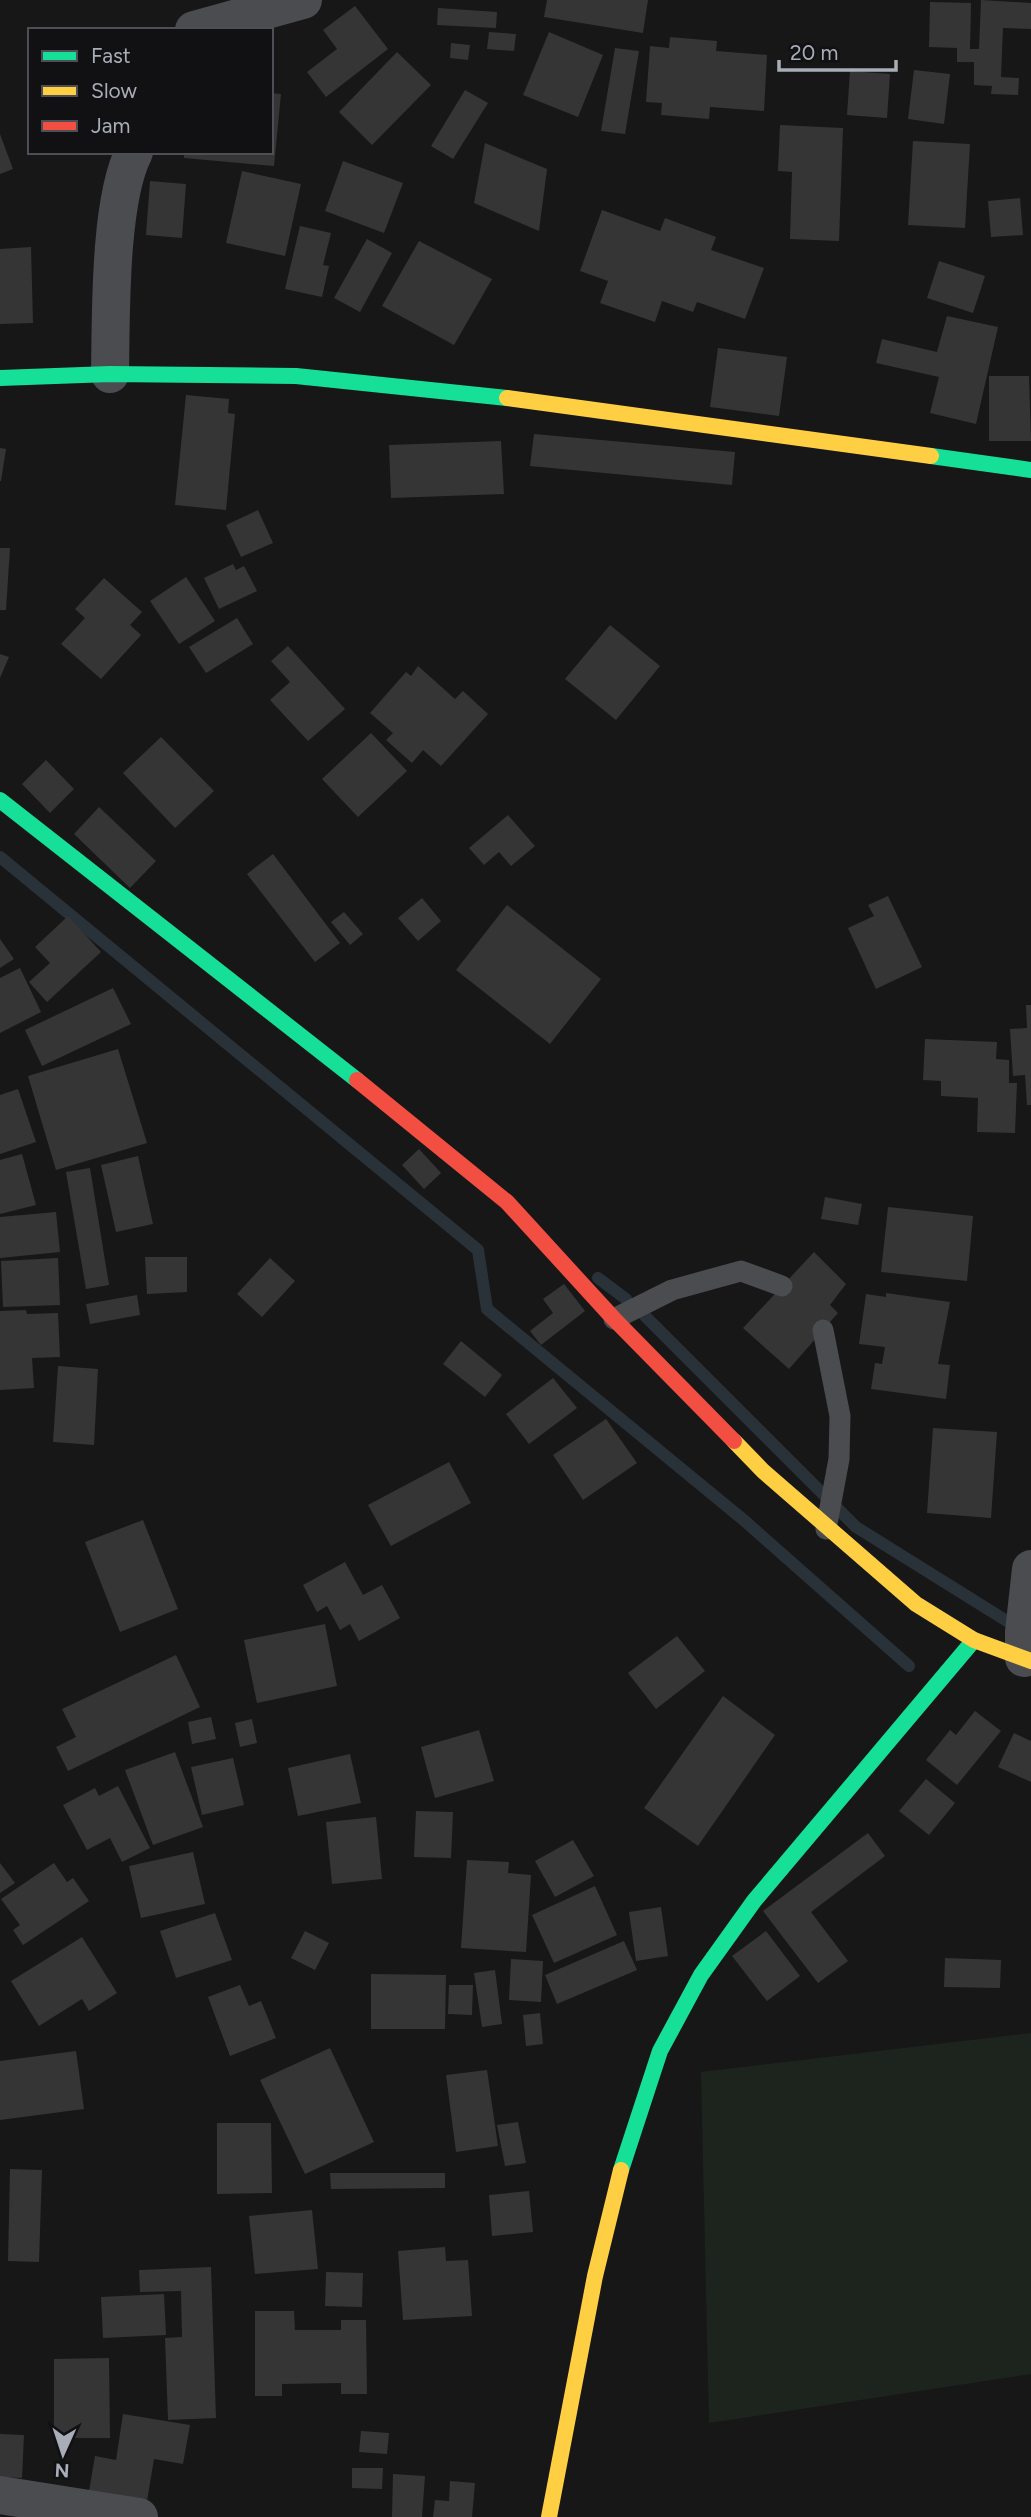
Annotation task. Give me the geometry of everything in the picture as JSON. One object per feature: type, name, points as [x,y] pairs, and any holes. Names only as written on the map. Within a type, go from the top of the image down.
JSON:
[{"type":"street","points":[[191,28],[192,0]]},
{"type":"street","points":[[198,28],[303,0]]},
{"type":"street","points":[[110,374],[114,247],[121,202],[133,154]]},
{"type":"street","points":[[0,378],[110,374],[296,376],[500,397],[1031,470]]},
{"type":"street","points":[[0,800],[377,1096],[507,1202],[614,1319],[763,1471],[916,1604],[974,1640],[1028,1660],[1024,1632],[1031,1569]]},
{"type":"street","points":[[549,2517],[595,2276],[622,2166],[660,2051],[701,1975],[754,1901],[974,1640]]},
{"type":"street","points":[[0,2495],[139,2517]]},
{"type":"lane","points":[[614,1319],[672,1290],[741,1271],[782,1286]]},
{"type":"lane","points":[[823,1330],[839,1416],[839,1459],[827,1528]]},
{"type":"shaded area","points":[[1031,2033],[1031,2374],[709,2423],[701,2072]]},
{"type":"building","points":[[547,0],[648,0],[643,33],[544,17]]},
{"type":"building","points":[[981,0],[1031,3],[1031,29],[1003,28],[1001,77],[1019,78],[1018,95],[991,94],[992,86],[974,85],[974,62],[957,62],[957,48],[929,47],[930,2],[971,3],[970,49],[979,49]]},
{"type":"building","points":[[355,6],[388,49],[326,97],[307,72],[337,49],[323,30]]},
{"type":"building","points":[[438,8],[497,12],[496,28],[437,25]]},
{"type":"building","points":[[489,32],[516,34],[514,51],[487,49]]},
{"type":"building","points":[[549,32],[603,55],[578,117],[523,95]]},
{"type":"building","points":[[670,37],[717,41],[716,51],[767,55],[764,111],[710,107],[709,119],[661,115],[662,103],[646,102],[650,46],[669,48]]},
{"type":"building","points":[[451,43],[470,45],[468,60],[450,58]]},
{"type":"building","points":[[615,48],[639,51],[625,134],[601,131]]},
{"type":"building","points":[[397,52],[431,85],[372,145],[339,112]]},
{"type":"building","points":[[914,70],[950,74],[944,124],[908,119]]},
{"type":"building","points":[[850,71],[890,74],[887,118],[847,115]]},
{"type":"building","points":[[465,90],[488,103],[453,159],[431,146]]},
{"type":"building","points":[[273,93],[281,94],[274,166],[184,158],[184,154],[273,154]]},
{"type":"building","points":[[780,125],[843,128],[839,241],[790,239],[792,172],[778,171]]},
{"type":"building","points":[[0,134],[13,169],[0,174]]},
{"type":"building","points":[[913,141],[970,144],[965,228],[908,225]]},
{"type":"building","points":[[485,143],[547,169],[539,231],[474,203]]},
{"type":"building","points":[[343,161],[403,183],[384,233],[325,211]]},
{"type":"building","points":[[242,171],[301,184],[285,256],[226,243]]},
{"type":"building","points":[[150,181],[186,184],[182,238],[146,235]]},
{"type":"building","points":[[1020,198],[1023,235],[991,237],[988,201]]},
{"type":"building","points":[[602,210],[660,231],[665,218],[716,237],[711,250],[764,268],[745,319],[697,302],[693,312],[662,301],[655,322],[600,303],[608,281],[580,271]]},
{"type":"building","points":[[300,226],[331,233],[323,265],[329,266],[322,297],[285,289]]},
{"type":"building","points":[[367,239],[392,253],[360,312],[334,298]]},
{"type":"building","points":[[419,241],[492,279],[454,345],[382,306]]},
{"type":"building","points":[[31,247],[33,323],[0,324],[0,249]]},
{"type":"building","points":[[939,261],[985,276],[973,313],[927,298]]},
{"type":"building","points":[[947,316],[998,327],[976,424],[930,413],[939,377],[876,363],[882,339],[937,352]]},
{"type":"building","points":[[718,348],[787,357],[779,416],[710,407]]},
{"type":"building","points":[[989,376],[1029,376],[1031,441],[989,441]]},
{"type":"building","points":[[186,395],[229,399],[228,413],[235,414],[226,510],[175,505]]},
{"type":"building","points":[[534,434],[735,452],[732,485],[530,466]]},
{"type":"building","points":[[501,441],[504,494],[391,498],[389,445]]},
{"type":"building","points":[[0,448],[6,449],[1,481],[0,481]]},
{"type":"building","points":[[258,510],[273,543],[241,557],[226,525]]},
{"type":"building","points":[[0,548],[10,548],[6,610],[0,610]]},
{"type":"building","points":[[233,564],[236,570],[244,566],[257,591],[219,609],[204,578]]},
{"type":"building","points":[[186,577],[215,621],[179,644],[150,601]]},
{"type":"building","points":[[104,578],[142,612],[130,625],[141,635],[101,679],[61,644],[85,618],[75,609]]},
{"type":"building","points":[[237,618],[253,644],[206,673],[189,647]]},
{"type":"building","points":[[610,625],[660,666],[616,720],[565,679]]},
{"type":"building","points":[[288,646],[345,709],[308,741],[270,700],[290,682],[271,661]]},
{"type":"building","points":[[0,654],[9,657],[0,678]]},
{"type":"building","points":[[418,666],[455,699],[463,691],[488,714],[441,766],[423,750],[412,763],[386,740],[393,733],[370,713],[406,672],[411,676]]},
{"type":"building","points":[[371,733],[407,771],[358,817],[322,779]]},
{"type":"building","points":[[161,737],[214,791],[175,828],[123,773]]},
{"type":"building","points":[[46,760],[74,789],[50,813],[22,784]]},
{"type":"building","points":[[99,807],[156,861],[130,888],[74,834]]},
{"type":"building","points":[[508,815],[535,846],[511,866],[499,852],[484,865],[469,848]]},
{"type":"building","points":[[273,854],[340,943],[315,962],[247,874]]},
{"type":"building","points":[[888,896],[922,967],[876,989],[848,928],[874,916],[868,905]]},
{"type":"building","points":[[422,898],[441,921],[418,941],[398,918]]},
{"type":"building","points":[[507,905],[601,979],[550,1044],[456,970]]},
{"type":"building","points":[[344,912],[363,934],[350,945],[331,922]]},
{"type":"building","points":[[68,916],[101,952],[47,1002],[29,982],[50,963],[35,947]]},
{"type":"building","points":[[0,939],[14,959],[0,968]]},
{"type":"building","points":[[20,968],[41,1012],[0,1033],[0,978]]},
{"type":"building","points":[[113,988],[131,1024],[42,1066],[25,1030]]},
{"type":"building","points":[[1026,1005],[1031,1005],[1031,1105],[1027,1105],[1025,1075],[1013,1076],[1010,1029],[1027,1028]]},
{"type":"building","points":[[925,1039],[997,1042],[996,1059],[1009,1060],[1009,1083],[1017,1083],[1015,1133],[977,1132],[978,1098],[941,1096],[941,1081],[923,1080]]},
{"type":"building","points":[[118,1049],[147,1143],[56,1170],[28,1076]]},
{"type":"building","points":[[18,1089],[36,1142],[0,1154],[0,1095]]},
{"type":"building","points":[[419,1149],[441,1173],[424,1189],[402,1165]]},
{"type":"building","points":[[22,1154],[36,1205],[0,1214],[0,1160]]},
{"type":"building","points":[[138,1156],[153,1224],[116,1232],[101,1165]]},
{"type":"building","points":[[90,1168],[109,1285],[86,1289],[66,1172]]},
{"type":"building","points":[[825,1197],[862,1204],[858,1225],[821,1219]]},
{"type":"building","points":[[888,1207],[973,1216],[967,1281],[881,1272]]},
{"type":"building","points":[[56,1212],[60,1252],[0,1258],[0,1217]]},
{"type":"building","points":[[814,1252],[846,1284],[830,1305],[838,1313],[789,1369],[743,1328]]},
{"type":"building","points":[[145,1257],[187,1257],[187,1292],[147,1294]]},
{"type":"building","points":[[58,1258],[60,1305],[3,1307],[1,1261]]},
{"type":"building","points":[[270,1258],[295,1281],[262,1317],[237,1294]]},
{"type":"building","points":[[564,1284],[585,1311],[541,1345],[530,1331],[553,1313],[543,1299]]},
{"type":"building","points":[[886,1293],[950,1302],[938,1364],[950,1365],[946,1399],[871,1389],[875,1363],[882,1364],[885,1347],[859,1344],[866,1294],[886,1297]]},
{"type":"building","points":[[137,1295],[140,1315],[90,1324],[86,1304]]},
{"type":"building","points":[[26,1310],[27,1314],[58,1313],[60,1357],[32,1358],[34,1388],[0,1390],[0,1311]]},
{"type":"building","points":[[461,1341],[502,1375],[485,1397],[443,1364]]},
{"type":"building","points":[[58,1366],[98,1369],[94,1445],[53,1442]]},
{"type":"building","points":[[553,1378],[577,1408],[529,1444],[506,1414]]},
{"type":"building","points":[[606,1419],[637,1463],[583,1500],[553,1455]]},
{"type":"building","points":[[933,1428],[997,1432],[991,1518],[927,1513]]},
{"type":"building","points":[[449,1462],[471,1503],[391,1546],[368,1505]]},
{"type":"building","points":[[143,1520],[178,1609],[120,1632],[85,1542]]},
{"type":"building","points":[[345,1562],[363,1595],[382,1585],[400,1618],[359,1641],[350,1624],[340,1630],[327,1606],[317,1612],[303,1585]]},
{"type":"building","points":[[325,1624],[337,1686],[257,1703],[244,1640]]},
{"type":"building","points":[[677,1636],[705,1671],[656,1709],[628,1673]]},
{"type":"building","points":[[176,1655],[200,1707],[68,1771],[56,1747],[76,1737],[62,1709]]},
{"type":"building","points":[[723,1696],[775,1735],[698,1846],[644,1808]]},
{"type":"building","points":[[975,1711],[1001,1731],[957,1785],[926,1760],[950,1730],[956,1735]]},
{"type":"building","points":[[211,1717],[216,1739],[192,1744],[188,1722]]},
{"type":"building","points":[[252,1719],[257,1743],[240,1747],[235,1723]]},
{"type":"building","points":[[479,1730],[494,1781],[435,1798],[421,1747]]},
{"type":"building","points":[[1014,1733],[1031,1741],[1031,1782],[998,1767]]},
{"type":"building","points":[[175,1752],[203,1827],[153,1845],[125,1770]]},
{"type":"building","points":[[350,1754],[361,1803],[298,1816],[288,1768]]},
{"type":"building","points":[[233,1758],[244,1805],[202,1815],[191,1767]]},
{"type":"building","points":[[926,1779],[955,1803],[929,1835],[899,1811]]},
{"type":"building","points":[[118,1786],[150,1848],[122,1862],[110,1838],[87,1850],[63,1805],[95,1788],[99,1796]]},
{"type":"building","points":[[416,1811],[453,1812],[451,1858],[414,1857]]},
{"type":"building","points":[[376,1817],[382,1879],[332,1884],[326,1822]]},
{"type":"building","points":[[868,1833],[885,1856],[811,1912],[848,1961],[818,1983],[763,1911]]},
{"type":"building","points":[[573,1840],[594,1876],[555,1897],[535,1861]]},
{"type":"building","points":[[193,1852],[205,1904],[141,1918],[129,1866]]},
{"type":"building","points":[[467,1860],[509,1862],[508,1873],[531,1875],[526,1952],[461,1948]]},
{"type":"building","points":[[0,1863],[15,1883],[0,1893]]},
{"type":"building","points":[[54,1863],[67,1882],[73,1878],[89,1901],[23,1945],[13,1930],[20,1925],[1,1899]]},
{"type":"building","points":[[595,1886],[617,1935],[554,1963],[532,1915]]},
{"type":"building","points":[[661,1907],[668,1956],[636,1961],[629,1912]]},
{"type":"building","points":[[215,1913],[232,1960],[176,1978],[160,1931]]},
{"type":"building","points":[[305,1931],[329,1943],[315,1970],[291,1958]]},
{"type":"building","points":[[766,1931],[800,1976],[767,2001],[732,1956]]},
{"type":"building","points":[[82,1937],[117,1993],[89,2011],[82,1999],[39,2026],[11,1981]]},
{"type":"building","points":[[624,1941],[637,1970],[557,2004],[545,1975]]},
{"type":"building","points":[[945,1958],[1001,1960],[1000,1988],[944,1987]]},
{"type":"building","points":[[511,1959],[543,1961],[541,2002],[509,2000]]},
{"type":"building","points":[[495,1970],[502,2024],[482,2027],[474,1973]]},
{"type":"building","points":[[371,1974],[446,1975],[445,2029],[371,2029]]},
{"type":"building","points":[[240,1985],[249,2006],[261,2001],[276,2038],[230,2056],[208,1997]]},
{"type":"building","points":[[449,1985],[473,1985],[472,2015],[448,2014]]},
{"type":"building","points":[[540,2013],[543,2044],[526,2046],[523,2015]]},
{"type":"building","points":[[330,2048],[374,2142],[305,2174],[260,2080]]},
{"type":"building","points":[[76,2051],[84,2109],[0,2120],[0,2061]]},
{"type":"building","points":[[487,2070],[498,2146],[456,2152],[446,2075]]},
{"type":"building","points":[[518,2122],[526,2163],[505,2166],[497,2125]]},
{"type":"building","points":[[217,2123],[271,2123],[272,2193],[217,2194]]},
{"type":"building","points":[[10,2169],[42,2170],[39,2262],[8,2261]]},
{"type":"building","points":[[330,2173],[445,2173],[445,2188],[331,2189]]},
{"type":"building","points":[[529,2191],[533,2232],[492,2236],[489,2195]]},
{"type":"building","points":[[312,2210],[318,2269],[255,2274],[249,2216]]},
{"type":"building","points":[[445,2247],[446,2261],[468,2260],[472,2316],[403,2320],[398,2251]]},
{"type":"building","points":[[211,2267],[216,2418],[168,2420],[165,2338],[182,2337],[181,2291],[140,2292],[139,2270]]},
{"type":"building","points":[[326,2272],[363,2273],[362,2307],[325,2306]]},
{"type":"building","points":[[164,2294],[166,2335],[103,2338],[101,2297]]},
{"type":"building","points":[[255,2311],[294,2311],[295,2330],[341,2330],[341,2320],[366,2320],[367,2394],[341,2394],[341,2383],[282,2384],[282,2396],[255,2396]]},
{"type":"building","points":[[109,2358],[110,2438],[54,2438],[54,2359]]},
{"type":"building","points":[[123,2414],[190,2425],[183,2464],[154,2459],[146,2507],[88,2497],[95,2456],[116,2460]]},
{"type":"building","points":[[361,2431],[389,2433],[387,2454],[359,2452]]},
{"type":"building","points":[[0,2434],[24,2435],[22,2478],[0,2477]]},
{"type":"building","points":[[352,2468],[383,2468],[382,2489],[352,2488]]},
{"type":"building","points":[[393,2474],[425,2476],[422,2517],[392,2517]]},
{"type":"building","points":[[450,2481],[475,2483],[472,2517],[433,2517],[435,2500],[449,2501]]},
{"type":"waterway","points":[[0,857],[478,1250],[487,1309],[746,1522],[909,1666]]},
{"type":"waterway","points":[[598,1278],[626,1299]]},
{"type":"waterway","points":[[645,1316],[856,1527],[1018,1628]]},
{"type":"traffic: fast","points":[[0,378],[110,374],[296,376],[507,398]]},
{"type":"traffic: fast","points":[[931,456],[1031,470]]},
{"type":"traffic: fast","points":[[0,800],[357,1080]]},
{"type":"traffic: fast","points":[[621,2170],[660,2051],[701,1975],[754,1901],[974,1640]]},
{"type":"traffic: slow","points":[[507,398],[931,456]]},
{"type":"traffic: slow","points":[[734,1441],[763,1471],[916,1604],[974,1640],[1031,1661]]},
{"type":"traffic: slow","points":[[549,2517],[595,2276],[621,2170]]},
{"type":"traffic: jam","points":[[357,1080],[507,1202],[614,1319],[734,1441]]}]
